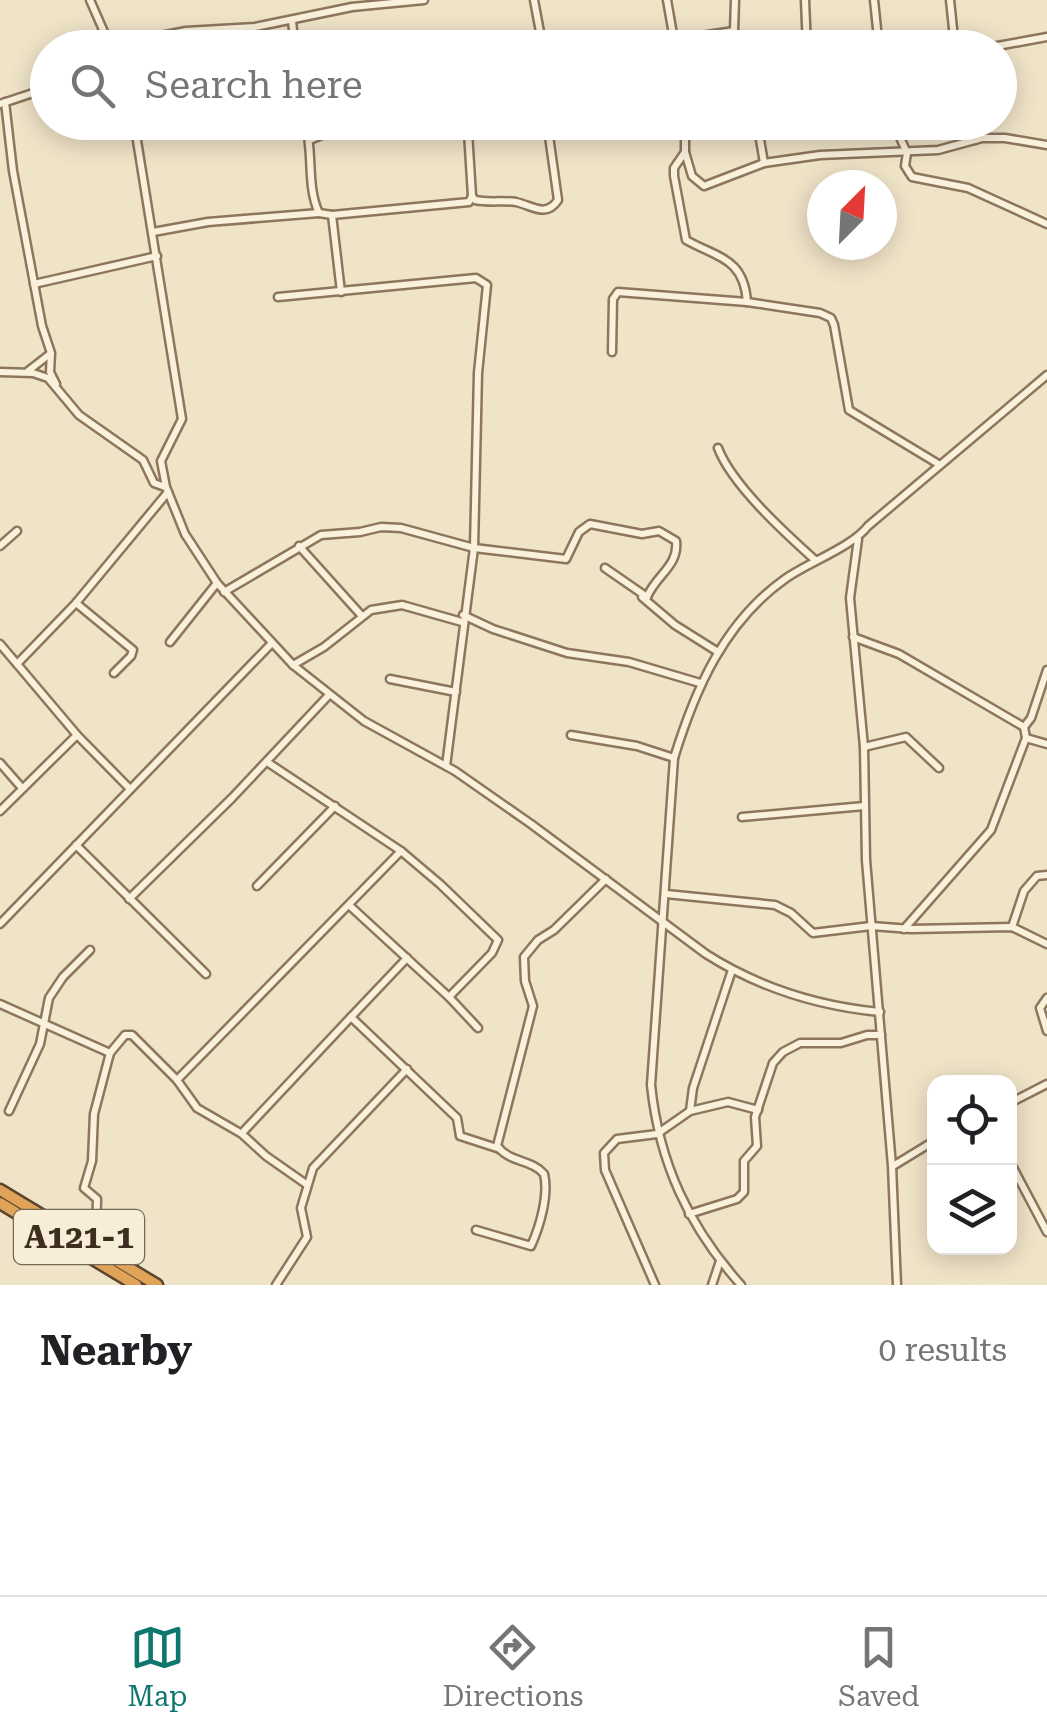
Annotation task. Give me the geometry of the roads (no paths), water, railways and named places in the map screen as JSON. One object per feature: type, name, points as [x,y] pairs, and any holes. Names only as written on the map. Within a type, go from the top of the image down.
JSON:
[{"type":"highway","name":"A121-1","points":[[0,1190],[157,1285]]},
{"type":"highway","name":"A121-1","points":[[0,1202],[136,1285]]},
{"type":"street","points":[[90,0],[103,30]]},
{"type":"street","points":[[186,30],[236,29],[352,7],[424,0]]},
{"type":"street","points":[[534,0],[539,30]]},
{"type":"street","points":[[667,0],[670,30]]},
{"type":"street","points":[[734,30],[735,0]]},
{"type":"street","points":[[806,0],[807,30]]},
{"type":"street","points":[[874,0],[877,30]]},
{"type":"street","points":[[950,0],[953,30]]},
{"type":"street","points":[[292,20],[293,30]]},
{"type":"street","points":[[1017,42],[1047,37]]},
{"type":"street","points":[[30,94],[3,103],[34,284],[51,353],[50,372],[79,415],[138,456],[147,464],[154,483],[167,490]]},
{"type":"street","points":[[137,140],[182,419],[161,460],[167,490],[195,553],[224,592],[328,696],[364,721],[446,766],[606,879],[684,940],[732,970],[819,1003],[880,1012]]},
{"type":"street","points":[[310,140],[314,201],[319,213]]},
{"type":"street","points":[[153,232],[208,222],[468,202],[472,196],[468,140]]},
{"type":"street","points":[[472,196],[476,200],[515,202],[540,210],[556,205],[550,140]]},
{"type":"street","points":[[685,140],[692,176],[704,186],[764,163],[863,152],[907,154],[975,140]]},
{"type":"street","points":[[760,140],[764,163]]},
{"type":"street","points":[[900,140],[907,154],[905,166],[912,177],[968,188],[1047,224]]},
{"type":"street","points":[[1017,140],[1047,144]]},
{"type":"street","points":[[685,152],[674,168],[674,176],[686,240],[737,269],[744,278],[746,302]]},
{"type":"street","points":[[0,176],[13,171]]},
{"type":"street","points":[[332,215],[341,292]]},
{"type":"street","points":[[34,284],[157,256]]},
{"type":"street","points":[[278,298],[465,278],[480,278],[487,284],[478,373],[474,548],[446,766]]},
{"type":"street","points":[[612,352],[613,299],[618,292],[746,302],[820,313],[831,318],[847,408],[940,465]]},
{"type":"street","points":[[26,372],[51,353]]},
{"type":"street","points":[[0,372],[41,375],[56,384]]},
{"type":"street","points":[[741,1285],[689,1214],[674,1185],[658,1134],[650,1064],[674,758],[700,683],[718,652],[767,594],[815,560],[858,538],[1047,375]]},
{"type":"street","points":[[718,448],[727,466],[780,528],[815,560]]},
{"type":"street","points":[[17,664],[76,603],[167,490]]},
{"type":"street","points":[[224,592],[299,546],[330,532],[392,526],[474,548],[566,559],[576,536],[588,524],[642,534],[659,531],[676,541],[677,551],[670,568],[655,580],[647,597]]},
{"type":"street","points":[[0,546],[17,531]]},
{"type":"street","points":[[858,538],[850,598],[864,747],[871,926],[892,1166],[897,1285]]},
{"type":"street","points":[[299,546],[361,616]]},
{"type":"street","points":[[604,568],[647,597]]},
{"type":"street","points":[[170,642],[217,583]]},
{"type":"street","points":[[647,597],[642,597],[675,625],[718,652]]},
{"type":"street","points":[[76,603],[133,650],[114,672]]},
{"type":"street","points":[[293,665],[324,647],[371,610],[402,605],[462,618],[568,652],[629,662],[700,683]]},
{"type":"street","points":[[853,637],[900,654],[1024,727]]},
{"type":"street","points":[[0,924],[272,643]]},
{"type":"street","points":[[0,644],[76,735],[130,790]]},
{"type":"street","points":[[903,929],[991,830],[1047,670]]},
{"type":"street","points":[[390,679],[456,692]]},
{"type":"street","points":[[129,898],[328,696]]},
{"type":"street","points":[[0,811],[76,735]]},
{"type":"street","points":[[571,735],[637,746],[674,758]]},
{"type":"street","points":[[864,747],[906,737],[939,768]]},
{"type":"street","points":[[1026,738],[1047,744]]},
{"type":"street","points":[[267,762],[401,851],[498,940],[492,953],[449,997]]},
{"type":"street","points":[[0,763],[22,788]]},
{"type":"street","points":[[258,886],[334,806]]},
{"type":"street","points":[[742,817],[864,806]]},
{"type":"street","points":[[76,845],[206,974]]},
{"type":"street","points":[[178,1080],[401,851]]},
{"type":"street","points":[[1012,928],[1028,885],[1037,876],[1047,876]]},
{"type":"street","points":[[500,1150],[502,1122],[532,1006],[524,957],[606,879]]},
{"type":"street","points":[[666,894],[776,905],[813,933],[871,926],[1012,928],[1047,944]]},
{"type":"street","points":[[350,906],[478,1028]]},
{"type":"street","points":[[9,1111],[40,1044],[46,1006],[55,988],[90,950]]},
{"type":"street","points":[[242,1134],[407,958]]},
{"type":"street","points":[[690,1110],[693,1088],[732,970]]},
{"type":"street","points":[[1047,998],[1040,1008],[1047,1031]]},
{"type":"street","points":[[0,1004],[110,1053]]},
{"type":"street","points":[[351,1018],[457,1118],[460,1136],[540,1168],[544,1174],[544,1200],[532,1246],[476,1230]]},
{"type":"street","points":[[116,1260],[114,1247],[94,1226],[97,1200],[84,1188],[92,1161],[94,1114],[110,1053],[125,1035],[131,1034],[178,1080],[197,1108],[242,1134],[306,1184]]},
{"type":"street","points":[[689,1214],[742,1196],[744,1160],[757,1146],[754,1117],[773,1063],[791,1046],[841,1043],[882,1035]]},
{"type":"street","points":[[276,1285],[307,1237],[301,1208],[313,1168],[406,1070]]},
{"type":"street","points":[[1017,1099],[1047,1084]]},
{"type":"street","points":[[655,1285],[605,1170],[604,1153],[617,1140],[658,1134],[690,1110],[728,1102],[758,1110]]},
{"type":"street","points":[[892,1166],[927,1145]]},
{"type":"street","points":[[1012,1165],[1043,1216],[1047,1232]]},
{"type":"street","points":[[712,1285],[720,1261]]}]
